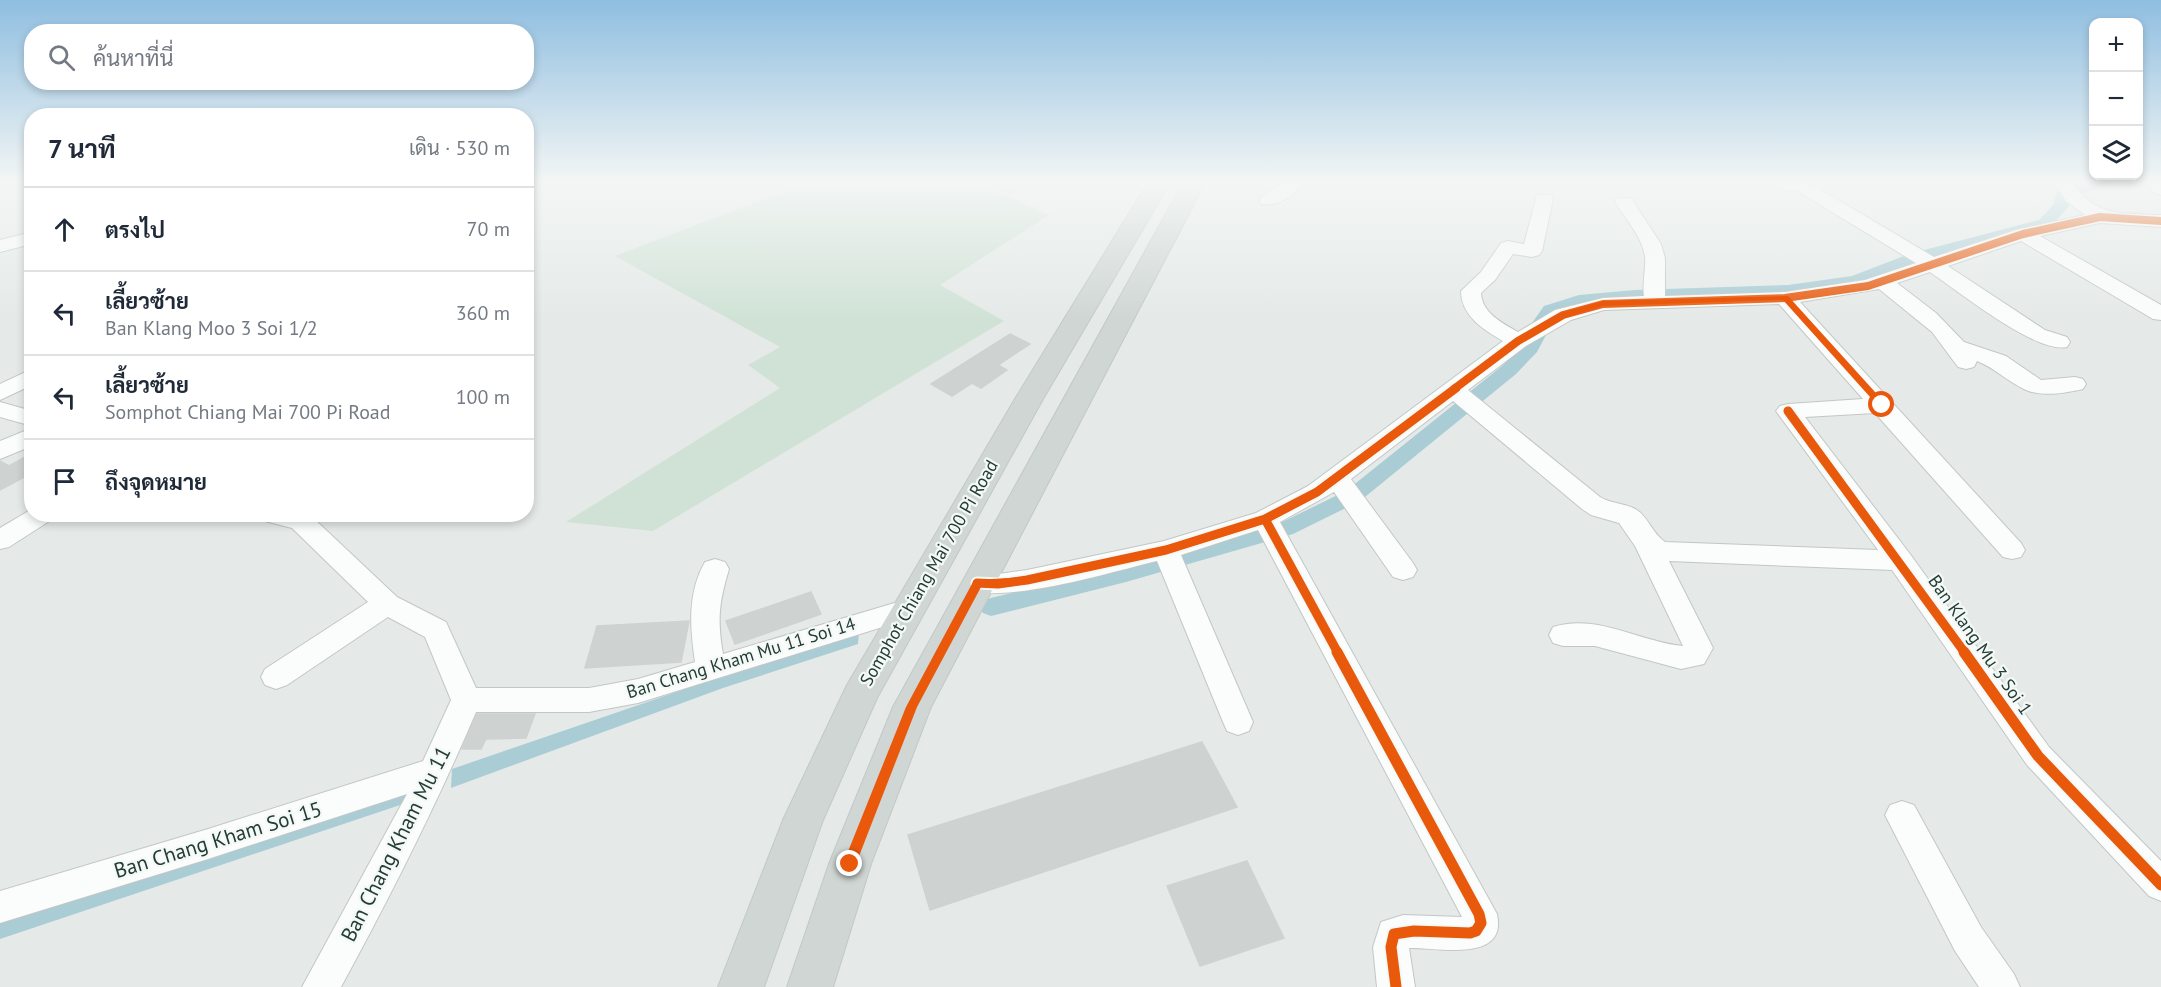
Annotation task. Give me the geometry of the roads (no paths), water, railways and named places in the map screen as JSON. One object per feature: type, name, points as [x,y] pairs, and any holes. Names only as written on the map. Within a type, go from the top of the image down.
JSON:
[{"type":"main road","name":"Somphot Chiang Mai 700 Pi Road","points":[[741,987],[803,820],[860,695],[1029,399],[1132,227]]},
{"type":"main road","points":[[810,987],[850,864],[912,707],[1170,227]]},
{"type":"street","points":[[1518,341],[1477,312],[1470,297],[1471,291],[1488,276],[1509,247],[1532,251],[1538,227]]},
{"type":"street","points":[[1640,227],[1651,244],[1655,258],[1655,295]]},
{"type":"street","points":[[1871,227],[1933,265],[2037,335],[2060,342]]},
{"type":"street","points":[[977,583],[998,584],[1027,580],[1166,550],[1265,519],[1317,492],[1455,391],[1518,341],[1563,315],[1603,303],[1655,295],[1785,298],[1868,286],[2023,234],[2054,227]]},
{"type":"street","points":[[2023,234],[2161,314]]},
{"type":"street","points":[[0,246],[24,240]]},
{"type":"street","points":[[1882,282],[1945,333],[1964,357],[1998,361],[2034,385],[2044,387],[2074,384]]},
{"type":"street","points":[[1785,298],[2012,550]]},
{"type":"street","points":[[0,393],[24,380]]},
{"type":"street","points":[[1455,391],[1591,503],[1600,509],[1628,516],[1647,543],[1698,648],[1694,656],[1681,658],[1595,635],[1563,635]]},
{"type":"street","name":"Ban Klang Mu 3 Soi 1","points":[[1882,405],[1788,411],[1900,561],[2038,756],[2161,885]]},
{"type":"street","points":[[0,451],[24,440]]},
{"type":"street","points":[[1337,478],[1403,570]]},
{"type":"street","points":[[1265,519],[1479,914],[1481,923],[1475,932],[1466,935],[1415,930],[1394,934],[1391,947],[1396,987]]},
{"type":"street","points":[[0,540],[29,522]]},
{"type":"street","points":[[308,522],[387,604],[436,630],[466,699]]},
{"type":"street","points":[[1647,543],[1660,551],[1674,553],[1900,561]]},
{"type":"street","points":[[1166,550],[1238,722]]},
{"type":"street","points":[[711,668],[704,625],[706,601],[715,569]]},
{"type":"street","points":[[276,677],[387,604]]},
{"type":"street","name":"Ban Chang Kham Mu 11 Soi 14","points":[[466,699],[589,700],[638,691],[908,609]]},
{"type":"street","name":"Ban Chang Kham Mu 11","points":[[321,987],[384,875],[435,771],[466,699]]},
{"type":"street","name":"Ban Chang Kham Soi 15","points":[[0,907],[208,844],[435,771]]},
{"type":"street","points":[[1902,815],[1968,939],[2001,987]]},
{"type":"water","points":[[859,632],[858,644],[723,688],[451,788],[452,769],[764,662]]},
{"type":"water","points":[[417,782],[409,802],[0,939],[0,919]]},
{"type":"waterway","points":[[1541,323],[1550,310],[1579,300],[1635,295],[1788,290],[1855,281],[1915,257],[2029,227]]},
{"type":"waterway","points":[[991,607],[1126,574],[1285,529],[1353,496],[1509,370],[1531,348],[1537,335]]}]
